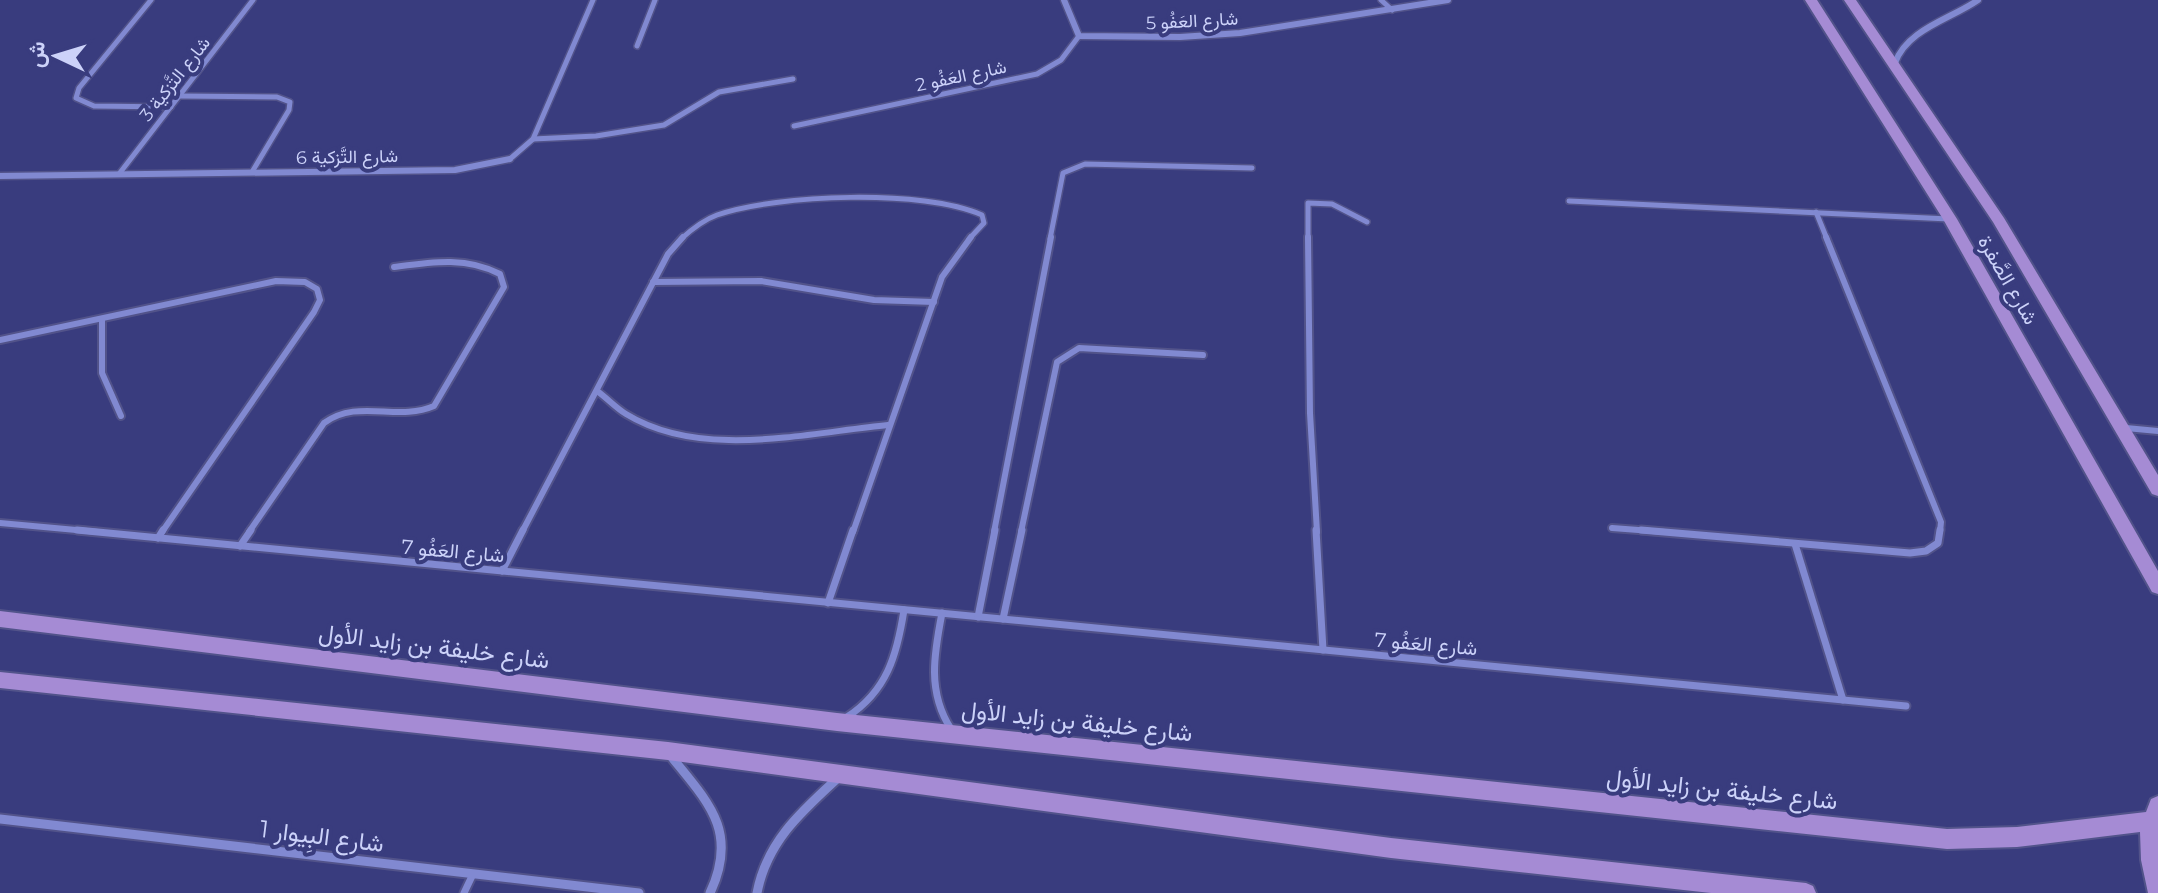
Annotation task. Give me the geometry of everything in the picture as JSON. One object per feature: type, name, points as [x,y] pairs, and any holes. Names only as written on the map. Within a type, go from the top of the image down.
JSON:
[{"type":"main road","name":"شارع الصَّفرة","points":[[1850,0],[2007,234],[2158,489]]},
{"type":"main road","name":"شارع الصَّفرة","points":[[1811,1],[1950,219],[2158,587]]},
{"type":"main road","name":"شارع خليفة بن زايد الأول","points":[[0,619],[837,722],[1947,839],[2017,837],[2154,814]]},
{"type":"main road","points":[[0,680],[668,751],[1391,848],[1806,893]]},
{"type":"main road","points":[[2154,814],[2148,855],[2158,893]]},
{"type":"street","points":[[1064,0],[1066,12],[1079,36]]},
{"type":"street","name":"شارع العَفُو 5","points":[[1079,36],[1214,35],[1448,0]]},
{"type":"street","points":[[1895,63],[1906,41],[1960,14],[1978,0]]},
{"type":"street","name":"شارع التَّزكية 6","points":[[0,176],[469,169],[510,159]]},
{"type":"street","points":[[668,751],[719,821],[724,846],[722,865],[710,893]]},
{"type":"street","points":[[757,893],[760,873],[774,842],[842,774]]},
{"type":"street","name":"شارع البِيوار 1","points":[[0,819],[639,893]]},
{"type":"lane","points":[[151,0],[79,88],[76,98],[94,106],[171,107]]},
{"type":"lane","name":"شارع التَّزكية 3","points":[[119,174],[253,0]]},
{"type":"lane","name":"شارع التَّزكية 6","points":[[510,159],[533,139],[593,0]]},
{"type":"lane","points":[[637,46],[655,0]]},
{"type":"lane","points":[[1381,0],[1392,10]]},
{"type":"lane","name":"شارع العَفُو 2","points":[[794,126],[1037,74],[1061,60],[1079,36]]},
{"type":"lane","points":[[533,139],[596,136],[664,125],[719,92],[793,79]]},
{"type":"lane","points":[[179,96],[277,97],[290,102],[289,110],[252,172]]},
{"type":"lane","points":[[978,617],[1063,173],[1085,164],[1252,168]]},
{"type":"lane","points":[[502,571],[653,282],[675,245],[695,228],[721,214],[820,202],[923,200],[973,210],[984,219],[982,227],[950,263],[934,302],[888,425],[828,603]]},
{"type":"lane","points":[[1323,650],[1310,413],[1308,203],[1320,201],[1339,205],[1367,222]]},
{"type":"lane","points":[[1569,201],[1950,219]]},
{"type":"lane","points":[[1612,528],[1919,553],[1938,543],[1942,530],[1816,212]]},
{"type":"lane","points":[[240,546],[333,415],[352,409],[415,413],[434,406],[504,287],[500,274],[476,264],[437,262],[394,267]]},
{"type":"lane","points":[[0,340],[287,280],[305,282],[319,294],[314,312],[158,538]]},
{"type":"lane","points":[[653,282],[746,280],[808,288],[870,302],[934,302]]},
{"type":"lane","points":[[102,320],[102,373],[121,416]]},
{"type":"lane","points":[[1003,619],[1057,362],[1079,348],[1203,355]]},
{"type":"lane","points":[[597,391],[624,414],[642,423],[697,437],[757,436],[888,425]]},
{"type":"lane","points":[[2122,428],[2158,431]]},
{"type":"lane","name":"شارع العَفُو 7","points":[[0,523],[1906,706]]},
{"type":"lane","points":[[1795,544],[1843,700]]},
{"type":"lane","points":[[837,722],[866,704],[887,680],[898,653],[904,610]]},
{"type":"lane","points":[[942,613],[933,684],[940,711],[956,735]]},
{"type":"lane","points":[[464,893],[473,874]]}]
